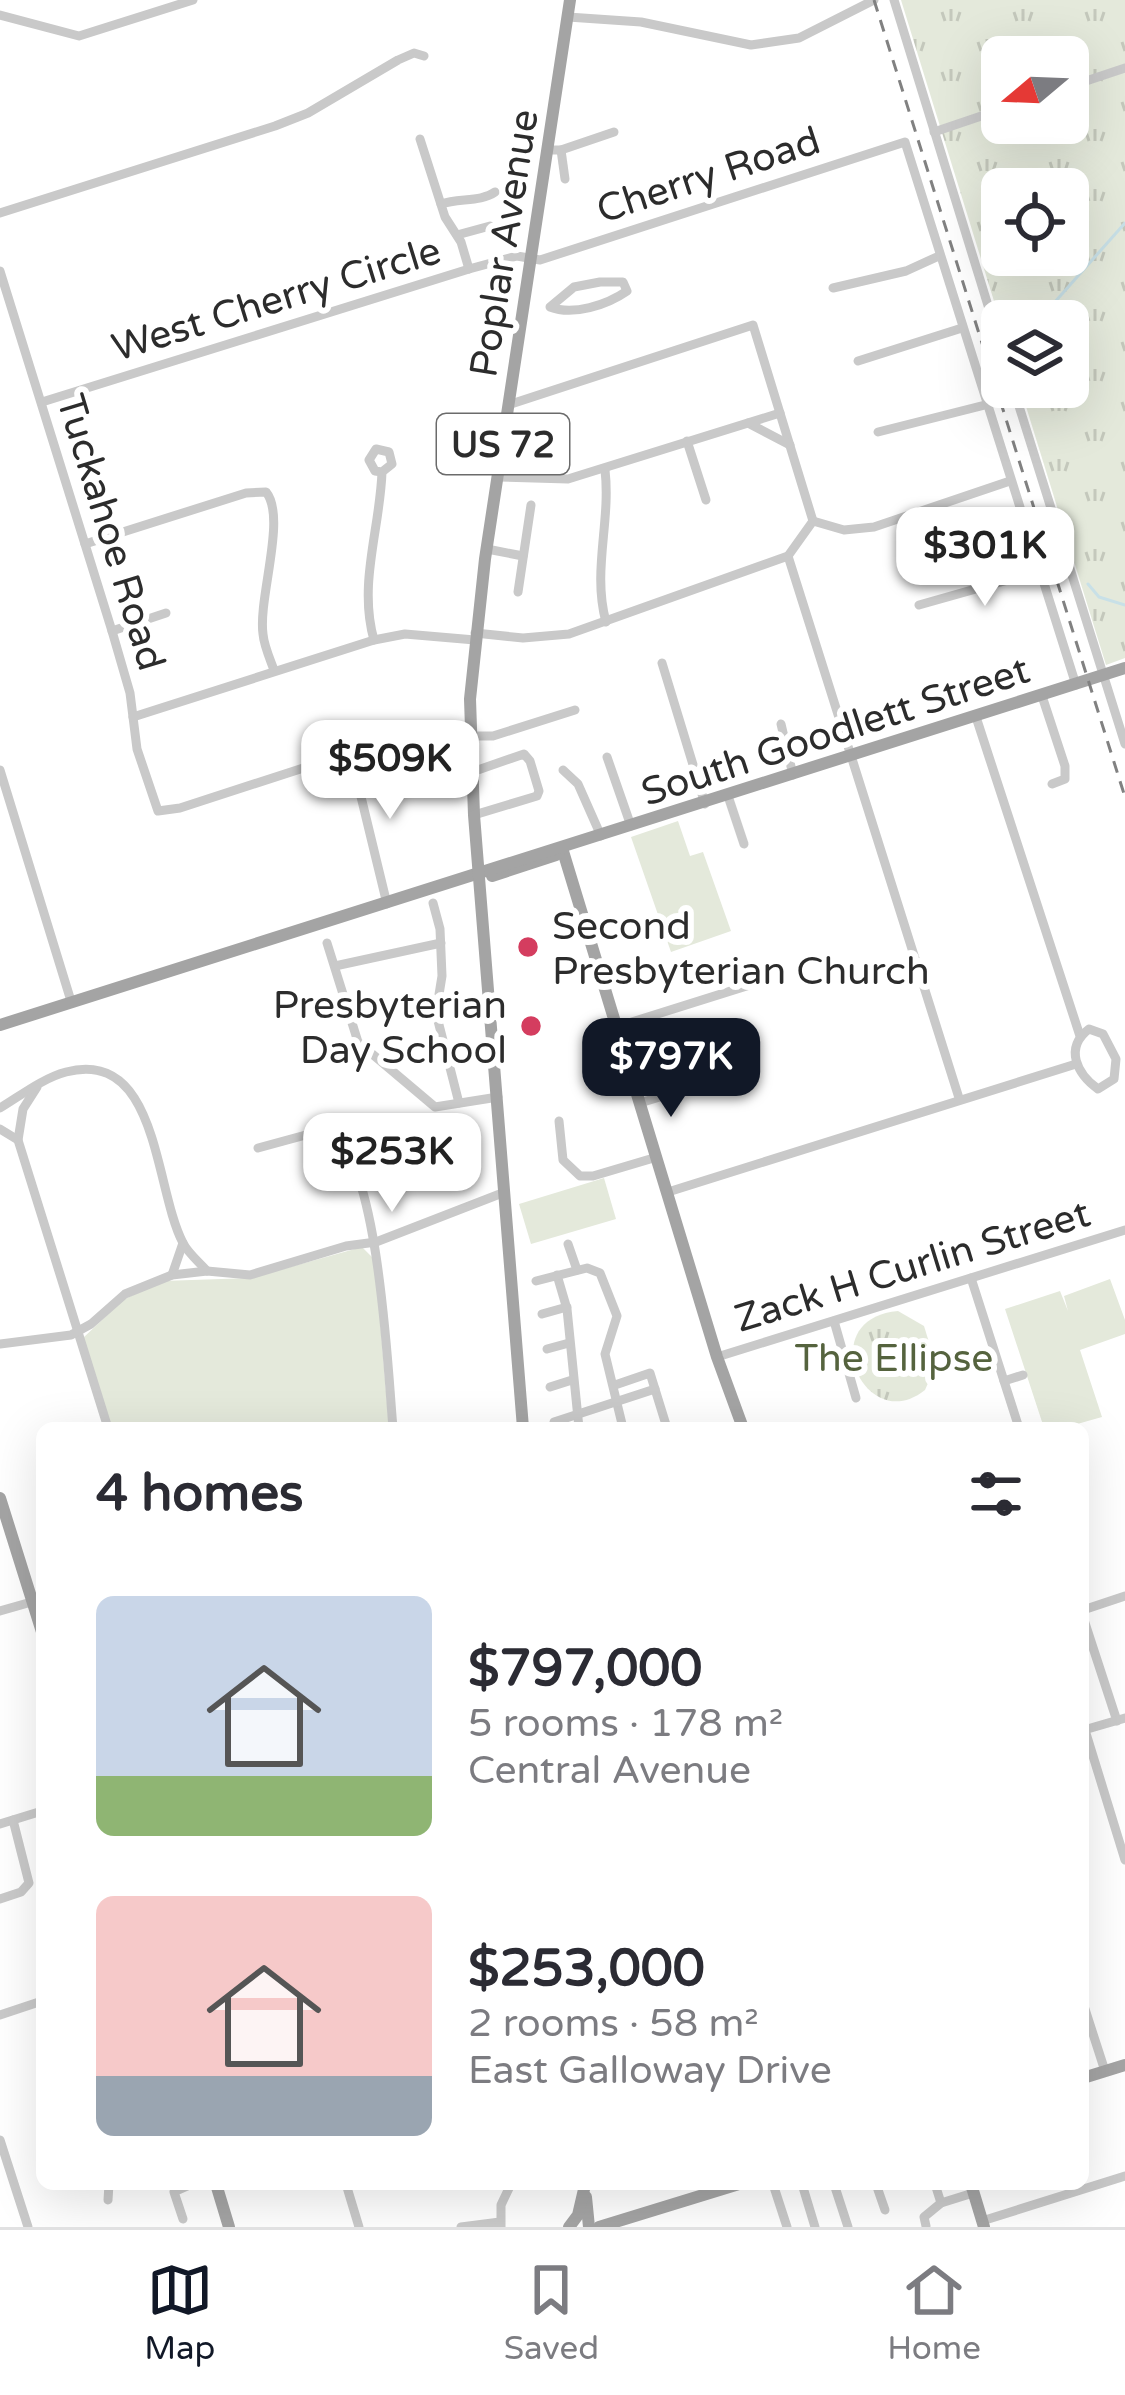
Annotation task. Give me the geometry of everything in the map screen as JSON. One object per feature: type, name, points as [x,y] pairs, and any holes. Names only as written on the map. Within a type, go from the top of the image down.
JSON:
[{"type":"main road","name":"Poplar Avenue","points":[[523,1422],[470,736],[475,637],[530,257],[555,150],[570,0]]},
{"type":"main road","name":"South Goodlett Street","points":[[0,1025],[1125,668]]},
{"type":"main road","points":[[476,838],[490,856],[506,862]]},
{"type":"main road","name":"South Goodlett Street","points":[[479,874],[490,876],[536,862],[562,848]]},
{"type":"main road","points":[[562,848],[737,1422]]},
{"type":"main road","points":[[536,862],[560,871],[577,896]]},
{"type":"main road","points":[[0,1498],[36,1597]]},
{"type":"main road","points":[[1089,2076],[1125,2065]]},
{"type":"main road","points":[[217,2190],[226,2226]]},
{"type":"main road","points":[[569,2227],[578,2215],[584,2190]]},
{"type":"main road","points":[[585,2190],[589,2227]]},
{"type":"main road","points":[[599,2227],[699,2190]]},
{"type":"main road","points":[[973,2190],[983,2224]]},
{"type":"street","points":[[0,15],[79,36],[193,0]]},
{"type":"street","points":[[568,16],[654,24],[751,45],[799,38],[874,0]]},
{"type":"street","points":[[894,0],[986,300]]},
{"type":"street","points":[[0,213],[274,126],[308,113],[398,60],[414,53],[424,56]]},
{"type":"street","points":[[1089,80],[1125,68]]},
{"type":"street","points":[[934,132],[981,116]]},
{"type":"street","points":[[565,179],[555,150],[614,132]]},
{"type":"street","points":[[420,139],[469,269]]},
{"type":"street","name":"Cherry Road","points":[[530,257],[540,260],[904,142],[939,256]]},
{"type":"street","points":[[441,204],[487,198],[496,192]]},
{"type":"street","points":[[457,235],[490,226]]},
{"type":"street","points":[[832,288],[906,271],[939,256],[981,391]]},
{"type":"street","name":"West Cherry Circle","points":[[42,402],[469,269],[530,257]]},
{"type":"street","name":"Tuckahoe Road","points":[[0,271],[112,631],[137,749],[158,812],[328,760],[347,759],[355,772],[387,904]]},
{"type":"street","points":[[524,302],[563,312],[590,307],[627,291],[623,282],[574,287],[550,308]]},
{"type":"street","points":[[0,314],[13,309]]},
{"type":"street","points":[[508,405],[753,325],[813,521]]},
{"type":"street","points":[[858,361],[962,328]]},
{"type":"street","points":[[878,432],[981,405]]},
{"type":"street","points":[[986,408],[1076,685]]},
{"type":"street","points":[[1020,408],[1125,744]]},
{"type":"street","points":[[499,477],[568,479],[780,413]]},
{"type":"street","points":[[748,423],[790,445]]},
{"type":"street","points":[[687,441],[706,500]]},
{"type":"street","points":[[605,470],[608,494],[599,591],[606,622]]},
{"type":"street","points":[[374,640],[367,609],[382,472]]},
{"type":"street","points":[[813,521],[844,530],[874,526],[1010,481]]},
{"type":"street","points":[[85,544],[246,493],[266,492],[272,500],[273,520],[262,633],[274,670]]},
{"type":"street","points":[[518,592],[531,505]]},
{"type":"street","points":[[133,717],[374,640],[405,634],[550,637],[606,622],[788,556],[813,521]]},
{"type":"street","points":[[487,549],[523,556]]},
{"type":"street","points":[[788,556],[959,1098]]},
{"type":"street","points":[[919,605],[1039,571]]},
{"type":"street","points":[[112,631],[166,613]]},
{"type":"street","points":[[662,664],[705,804]]},
{"type":"street","points":[[1042,696],[1065,766],[1065,778],[1052,784]]},
{"type":"street","points":[[470,736],[494,736],[575,710]]},
{"type":"street","points":[[976,717],[1080,1036],[1076,1064],[1087,1082],[1098,1089],[1111,1084],[1117,1070],[1111,1045],[1103,1034],[1089,1030],[1080,1036]]},
{"type":"street","points":[[781,724],[793,776]]},
{"type":"street","points":[[472,772],[524,754],[539,791],[537,796],[474,815]]},
{"type":"street","points":[[607,757],[631,826]]},
{"type":"street","points":[[0,770],[71,1001]]},
{"type":"street","points":[[563,770],[578,784],[601,836]]},
{"type":"street","points":[[728,796],[744,844]]},
{"type":"street","points":[[433,903],[442,976],[436,1012],[459,1103]]},
{"type":"street","points":[[335,965],[441,943]]},
{"type":"street","points":[[327,944],[358,1042],[435,1107],[498,1097]]},
{"type":"street","points":[[616,1027],[775,977]]},
{"type":"street","points":[[668,1192],[1076,1064]]},
{"type":"street","points":[[0,1108],[61,1073],[89,1068],[110,1073],[141,1107],[183,1243],[207,1271]]},
{"type":"street","points":[[640,1103],[705,1083]]},
{"type":"street","points":[[37,1087],[23,1108],[18,1140],[106,1422]]},
{"type":"street","points":[[559,1121],[563,1160],[580,1176],[657,1156]]},
{"type":"street","points":[[0,1130],[18,1140]]},
{"type":"street","points":[[258,1148],[314,1131],[332,1131],[350,1155],[376,1242],[391,1422]]},
{"type":"street","points":[[0,1345],[55,1340],[77,1331],[125,1294],[172,1274],[250,1275],[346,1246],[376,1242],[505,1192]]},
{"type":"street","name":"Zack H Curlin Street","points":[[717,1357],[1125,1230]]},
{"type":"street","points":[[172,1274],[183,1243]]},
{"type":"street","points":[[568,1244],[577,1270]]},
{"type":"street","points":[[536,1281],[577,1270],[598,1270],[617,1314],[605,1351],[622,1422]]},
{"type":"street","points":[[557,1274],[567,1307],[577,1422]]},
{"type":"street","points":[[971,1278],[1017,1422]]},
{"type":"street","points":[[542,1314],[567,1307]]},
{"type":"street","points":[[834,1321],[856,1398]]},
{"type":"street","points":[[547,1349],[569,1343]]},
{"type":"street","points":[[615,1385],[650,1373],[665,1422]]},
{"type":"street","points":[[1004,1381],[1023,1375]]},
{"type":"street","points":[[550,1387],[572,1380]]},
{"type":"street","points":[[554,1422],[655,1389]]},
{"type":"street","points":[[1089,1611],[1125,1596]]},
{"type":"street","points":[[0,1611],[36,1600]]},
{"type":"street","points":[[1089,1639],[1121,1719],[1089,1729]]},
{"type":"street","points":[[1089,1747],[1125,1859]]},
{"type":"street","points":[[0,1825],[36,1813]]},
{"type":"street","points":[[0,1899],[21,1892],[29,1883],[14,1820]]},
{"type":"street","points":[[0,2015],[36,2003]]},
{"type":"street","points":[[1089,2022],[1105,2071]]},
{"type":"street","points":[[0,2140],[28,2227]]},
{"type":"street","points":[[1089,2188],[1125,2176]]},
{"type":"street","points":[[108,2200],[109,2190]]},
{"type":"street","points":[[178,2190],[174,2192],[183,2219]]},
{"type":"street","points":[[348,2190],[359,2227]]},
{"type":"street","points":[[461,2227],[500,2224],[507,2190]]},
{"type":"street","points":[[775,2190],[787,2227]]},
{"type":"street","points":[[804,2190],[815,2227]]},
{"type":"street","points":[[836,2190],[848,2227]]},
{"type":"street","points":[[878,2190],[885,2210]]},
{"type":"street","points":[[937,2190],[941,2203]]},
{"type":"street","points":[[926,2226],[924,2217],[968,2190]]},
{"type":"street","points":[[983,2224],[1084,2190]]},
{"type":"green space","points":[[901,0],[1125,0],[1125,658],[1106,665],[1026,408],[1089,408],[1089,300],[994,300],[986,276],[1089,276],[1089,168],[981,168],[981,259]]},
{"type":"green space","points":[[678,821],[690,856],[703,852],[731,931],[671,952],[631,837]]},
{"type":"green space","points":[[604,1178],[616,1219],[531,1244],[519,1204]]},
{"type":"green space","points":[[362,1247],[375,1260],[388,1422],[109,1422],[83,1338],[123,1300],[162,1281],[251,1278]]},
{"type":"green space","points":[[1110,1279],[1125,1320],[1125,1334],[1080,1350],[1102,1417],[1042,1422],[1005,1309],[1060,1291],[1068,1311],[1064,1296]]},
{"type":"green space","name":"The Ellipse","points":[[898,1311],[924,1326],[936,1365],[925,1390],[903,1401],[883,1399],[867,1388],[853,1352],[858,1333],[872,1319]]},
{"type":"waterway","points":[[1057,300],[1125,223]]},
{"type":"waterway","points":[[1045,526],[1051,527]]},
{"type":"waterway","points":[[1088,584],[1099,597],[1125,605]]},
{"type":"railway","points":[[874,0],[1125,797]]},
{"type":"place","name":"Second Presbyterian Church","points":[[528,947]]},
{"type":"place","name":"Presbyterian Day School","points":[[531,1026]]}]
